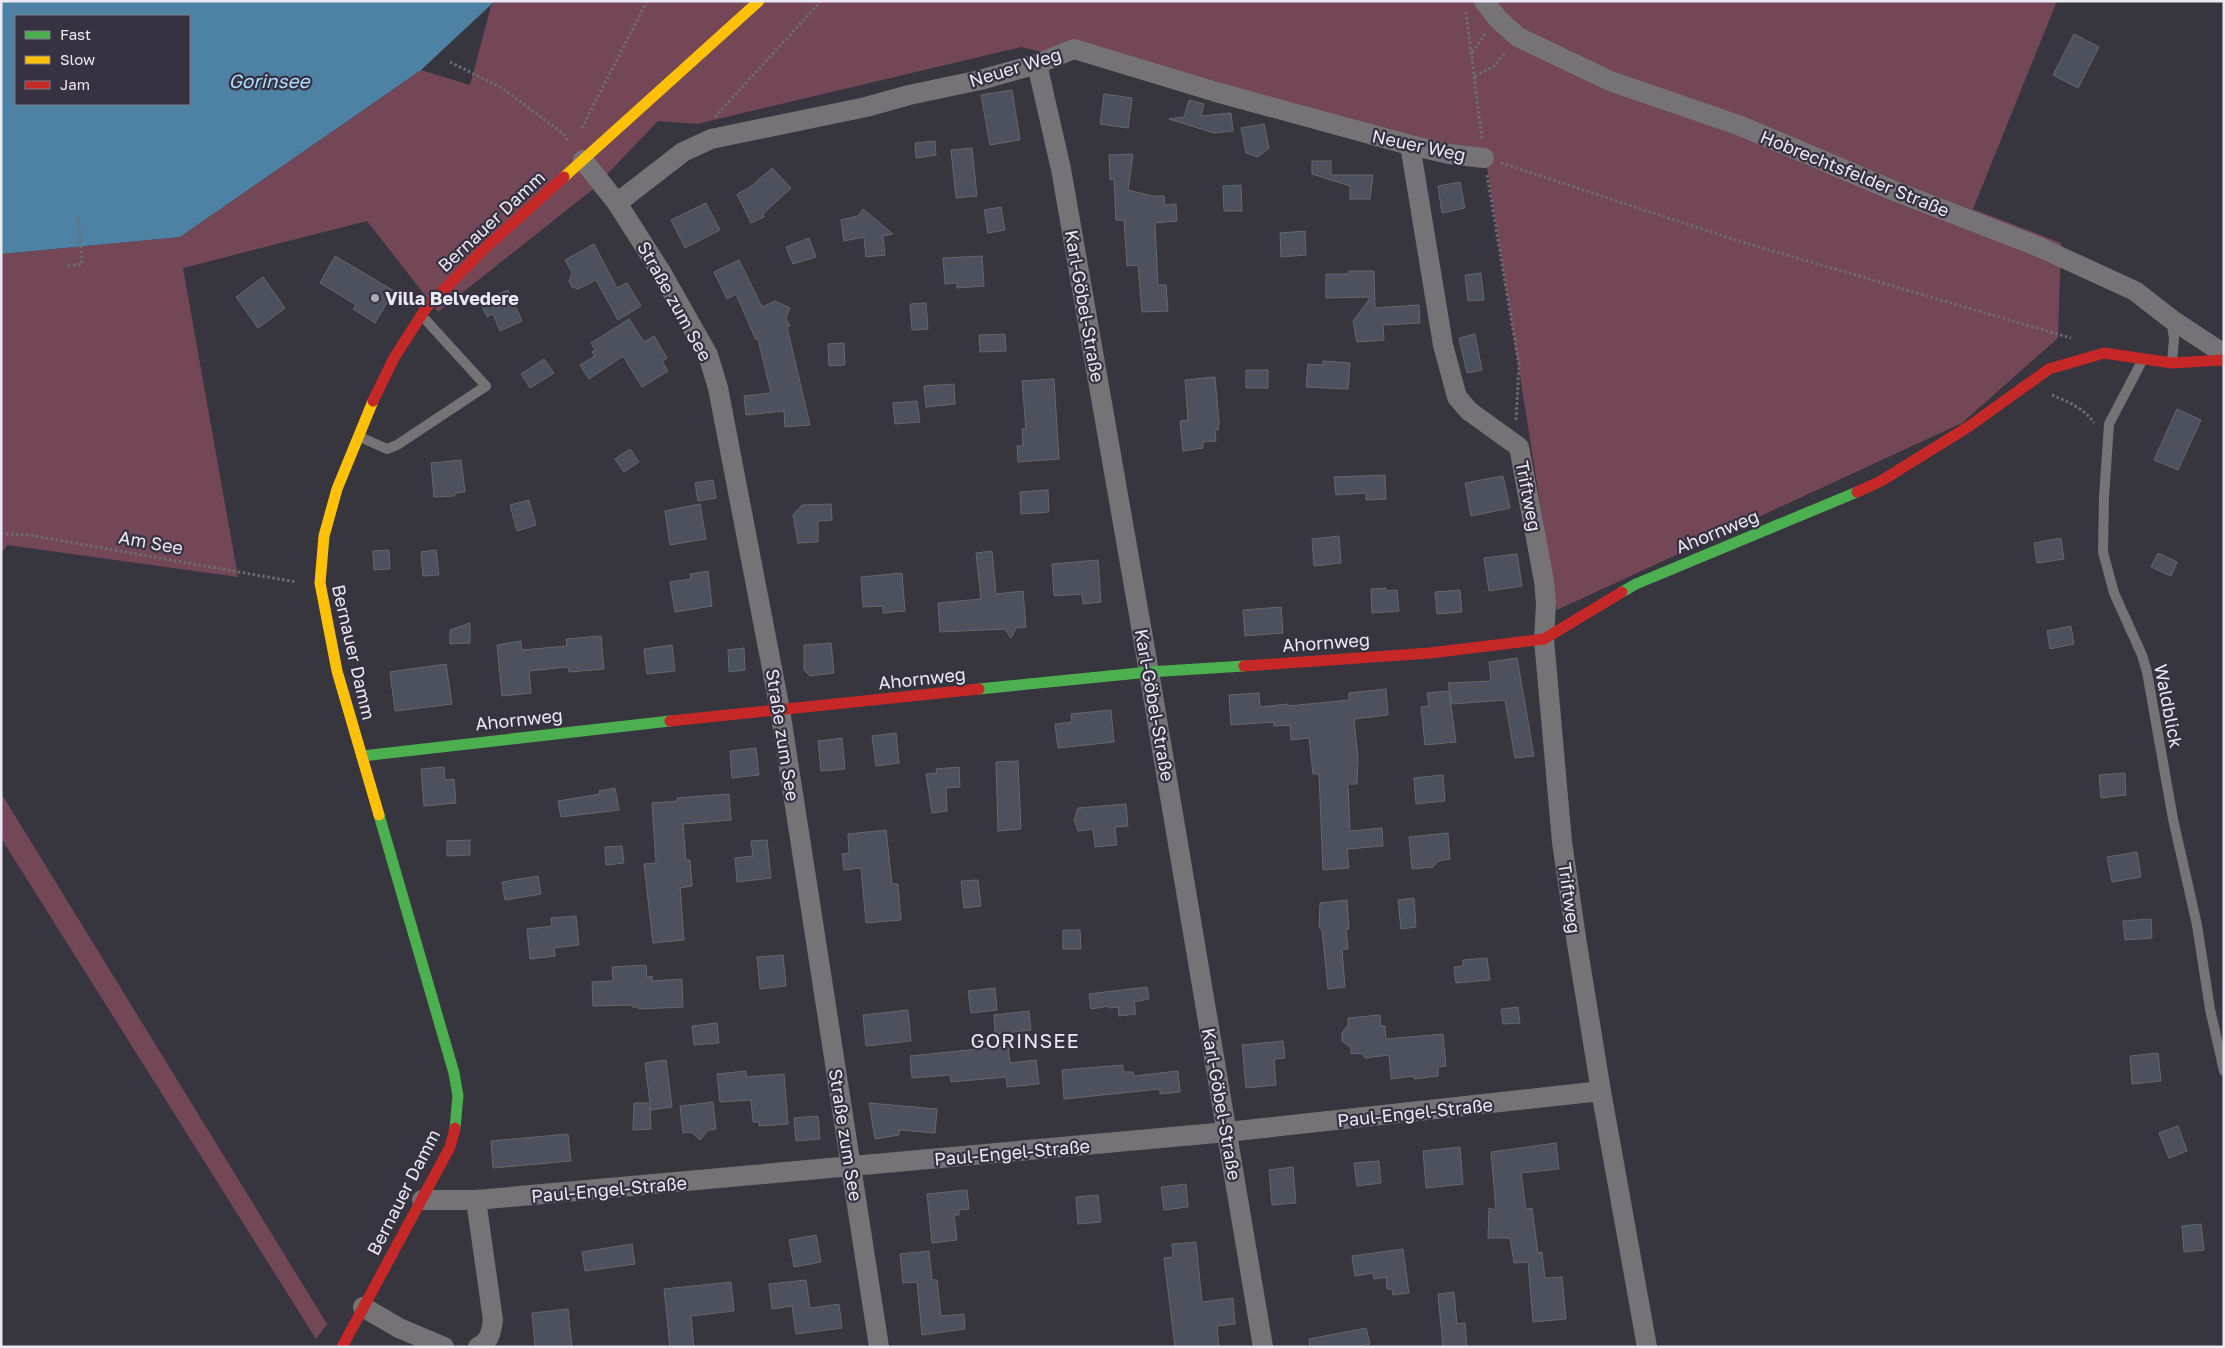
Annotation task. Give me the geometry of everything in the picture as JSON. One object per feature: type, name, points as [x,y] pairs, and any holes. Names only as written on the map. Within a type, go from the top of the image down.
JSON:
[{"type":"street","name":"Bernauer Damm","points":[[342,1347],[450,1147],[458,1119],[458,1096],[454,1073],[416,939],[337,671],[320,583],[324,536],[337,489],[358,436],[394,358],[420,315],[472,260],[759,1]]},
{"type":"street","name":"Hobrechtsfelder Straße","points":[[1475,5],[1498,19],[1518,37],[1610,81],[1741,126],[1892,190],[2039,247],[2135,291],[2171,319],[2224,354]]},
{"type":"street","name":"Neuer Weg","points":[[617,203],[683,152],[711,139],[866,107],[1037,64],[1074,49],[1216,92],[1410,145],[1449,154],[1484,158]]},
{"type":"street","name":"Karl-Göbel-Straße","points":[[1037,64],[1061,169],[1149,672],[1263,1347]]},
{"type":"street","name":"Triftweg","points":[[1410,145],[1443,345],[1457,397],[1469,411],[1519,447],[1544,581],[1546,603],[1544,639],[1562,842],[1601,1091],[1647,1347]]},
{"type":"street","name":"Straße zum See","points":[[583,160],[617,203],[661,272],[708,355],[718,388],[780,710],[880,1347]]},
{"type":"street","name":"Ahornweg","points":[[362,756],[524,736],[1149,672],[1430,653],[1544,639],[1636,584],[1827,506],[1881,481],[1968,428],[2049,369],[2104,354],[2172,363],[2224,360]]},
{"type":"street","name":"Paul-Engel-Straße","points":[[422,1200],[476,1200],[852,1167],[1227,1132],[1601,1091]]},
{"type":"street","points":[[476,1200],[492,1320],[491,1333],[484,1345]]},
{"type":"street","points":[[363,1307],[399,1328],[444,1347]]},
{"type":"lane","points":[[358,436],[387,449],[397,446],[486,386],[420,315]]},
{"type":"lane","points":[[2171,319],[2174,338],[2172,363]]},
{"type":"lane","name":"Waldblick","points":[[2144,358],[2132,378],[2110,424],[2103,552],[2114,593],[2142,654],[2148,672],[2173,819],[2197,925],[2210,1009],[2224,1070]]},
{"type":"path","points":[[581,130],[647,1]]},
{"type":"path","points":[[709,124],[821,1]]},
{"type":"path","name":"Triftweg","points":[[1475,5],[1475,76],[1484,158],[1518,364],[1516,422],[1519,447]]},
{"type":"path","points":[[1475,76],[1494,66],[1518,37]]},
{"type":"path","points":[[450,62],[502,88],[565,135],[583,160]]},
{"type":"path","points":[[1484,158],[1732,239],[2096,345],[2104,354]]},
{"type":"path","points":[[68,266],[82,264],[78,214]]},
{"type":"path","points":[[2028,385],[2065,400],[2090,417],[2108,443]]},
{"type":"path","name":"Am See","points":[[2,536],[29,535],[295,582]]},
{"type":"shaded area","points":[[495,1],[2057,1],[1973,209],[2061,243],[2058,338],[1962,423],[1557,610],[1485,154],[1021,47],[697,124],[658,121],[592,190],[438,312],[367,221],[183,268],[238,577],[7,545],[1,554],[1,254],[180,237],[421,70],[470,85],[491,6]]},
{"type":"shaded area","points":[[1,793],[327,1324],[316,1339],[1,838]]},
{"type":"water","name":"Gorinsee","points":[[1,1],[495,1],[421,70],[180,237],[1,254]]},
{"type":"building","points":[[2074,34],[2099,47],[2078,88],[2053,75]]},
{"type":"building","points":[[1012,90],[1020,140],[990,145],[981,95]]},
{"type":"building","points":[[1104,94],[1132,98],[1128,128],[1100,124]]},
{"type":"building","points":[[1189,100],[1204,104],[1201,116],[1231,113],[1233,131],[1214,133],[1169,119],[1184,117]]},
{"type":"building","points":[[1264,124],[1269,148],[1258,157],[1246,153],[1241,128]]},
{"type":"building","points":[[935,141],[936,155],[916,158],[915,143]]},
{"type":"building","points":[[972,148],[977,196],[956,198],[951,150]]},
{"type":"building","points":[[1133,154],[1128,190],[1152,196],[1164,196],[1165,205],[1176,204],[1177,221],[1155,223],[1158,285],[1166,285],[1168,311],[1142,312],[1138,265],[1127,266],[1124,220],[1116,220],[1114,179],[1110,180],[1109,155]]},
{"type":"building","points":[[1312,161],[1331,161],[1331,175],[1373,175],[1370,199],[1350,199],[1350,186],[1312,174]]},
{"type":"building","points":[[772,168],[791,188],[763,214],[764,217],[751,223],[737,194],[749,188]]},
{"type":"building","points":[[1460,182],[1465,208],[1442,213],[1438,186]]},
{"type":"building","points":[[1241,185],[1242,211],[1224,211],[1223,186]]},
{"type":"building","points":[[706,203],[720,230],[685,248],[671,220]]},
{"type":"building","points":[[1001,207],[1005,230],[988,233],[984,210]]},
{"type":"building","points":[[863,209],[893,234],[883,236],[885,255],[866,257],[864,237],[844,241],[841,220],[858,216]]},
{"type":"building","points":[[1305,231],[1306,255],[1281,257],[1280,233]]},
{"type":"building","points":[[809,238],[816,257],[793,264],[786,247]]},
{"type":"building","points":[[594,244],[617,288],[627,283],[641,306],[618,320],[596,280],[578,289],[572,287],[569,281],[572,273],[565,260]]},
{"type":"building","points":[[335,256],[394,291],[375,323],[353,309],[356,305],[320,283]]},
{"type":"building","points":[[982,256],[984,286],[957,288],[957,283],[945,284],[943,258]]},
{"type":"building","points":[[739,260],[762,307],[775,301],[790,308],[786,318],[790,326],[787,327],[810,425],[785,427],[784,411],[746,415],[744,396],[771,393],[758,339],[756,340],[736,294],[727,299],[714,272]]},
{"type":"building","points":[[1349,271],[1374,271],[1375,308],[1419,305],[1420,323],[1383,325],[1384,340],[1357,342],[1353,321],[1371,297],[1326,298],[1326,274],[1349,274]]},
{"type":"building","points":[[1481,273],[1484,300],[1468,301],[1465,275]]},
{"type":"building","points":[[263,277],[285,308],[258,328],[236,297]]},
{"type":"building","points":[[508,290],[522,321],[500,331],[493,314],[487,317],[480,302]]},
{"type":"building","points":[[926,303],[928,329],[912,330],[910,304]]},
{"type":"building","points":[[629,319],[644,342],[654,336],[667,358],[662,361],[668,371],[642,387],[623,356],[589,379],[580,365],[595,356],[592,352],[595,350],[591,343]]},
{"type":"building","points":[[1005,334],[1006,351],[980,352],[979,335]]},
{"type":"building","points":[[1475,334],[1482,370],[1467,373],[1459,338]]},
{"type":"building","points":[[844,343],[845,365],[829,366],[828,344]]},
{"type":"building","points":[[544,359],[554,373],[530,388],[521,374]]},
{"type":"building","points":[[1323,361],[1350,363],[1348,389],[1306,387],[1308,364],[1323,365]]},
{"type":"building","points":[[1246,370],[1268,370],[1268,388],[1246,388]]},
{"type":"building","points":[[1215,377],[1219,423],[1218,430],[1215,430],[1216,441],[1203,442],[1203,448],[1183,451],[1180,421],[1188,420],[1185,380]]},
{"type":"building","points":[[1054,379],[1059,459],[1018,462],[1017,446],[1023,446],[1022,429],[1026,429],[1022,381]]},
{"type":"building","points":[[954,384],[955,404],[926,407],[924,386]]},
{"type":"building","points":[[917,401],[920,422],[895,424],[893,403]]},
{"type":"building","points":[[2177,409],[2201,420],[2178,470],[2154,460]]},
{"type":"building","points":[[630,449],[639,462],[624,472],[615,459]]},
{"type":"building","points":[[461,460],[465,492],[456,493],[454,496],[434,497],[431,463]]},
{"type":"building","points":[[1385,475],[1386,499],[1366,500],[1366,493],[1336,495],[1334,477]]},
{"type":"building","points":[[1503,476],[1510,508],[1471,516],[1465,483]]},
{"type":"building","points":[[713,480],[716,498],[698,501],[695,483]]},
{"type":"building","points":[[1048,490],[1049,512],[1021,514],[1020,492]]},
{"type":"building","points":[[529,500],[536,525],[517,531],[510,505]]},
{"type":"building","points":[[700,504],[706,539],[670,545],[665,511]]},
{"type":"building","points":[[831,504],[832,520],[818,521],[818,542],[798,543],[793,515],[802,505]]},
{"type":"building","points":[[1339,536],[1341,563],[1314,566],[1312,539]]},
{"type":"building","points":[[2061,538],[2064,559],[2037,563],[2034,543]]},
{"type":"building","points":[[389,550],[390,569],[374,570],[373,551]]},
{"type":"building","points":[[436,550],[439,575],[423,576],[421,552]]},
{"type":"building","points":[[992,551],[996,594],[1023,591],[1026,627],[1016,628],[1011,638],[1005,629],[940,632],[938,603],[981,599],[976,553]]},
{"type":"building","points":[[2158,553],[2177,562],[2171,576],[2151,567]]},
{"type":"building","points":[[1517,554],[1522,586],[1489,591],[1484,558]]},
{"type":"building","points":[[1098,560],[1101,602],[1083,604],[1082,594],[1054,596],[1052,564]]},
{"type":"building","points":[[708,571],[712,606],[675,612],[670,582],[691,579],[690,574]]},
{"type":"building","points":[[902,573],[905,611],[883,613],[883,606],[863,607],[861,577]]},
{"type":"building","points":[[1386,588],[1386,591],[1397,590],[1399,611],[1372,613],[1371,589]]},
{"type":"building","points":[[1460,590],[1462,612],[1437,614],[1435,592]]},
{"type":"building","points":[[1281,607],[1283,633],[1245,636],[1243,610]]},
{"type":"building","points":[[470,623],[470,643],[450,644],[450,630]]},
{"type":"building","points":[[2071,626],[2074,644],[2050,649],[2047,631]]},
{"type":"building","points":[[601,636],[604,669],[569,672],[568,667],[529,671],[531,693],[502,696],[497,645],[521,641],[522,650],[567,646],[566,639]]},
{"type":"building","points":[[831,643],[834,673],[810,676],[804,670],[804,645]]},
{"type":"building","points":[[672,645],[675,671],[647,674],[644,649]]},
{"type":"building","points":[[744,648],[745,670],[729,672],[728,650]]},
{"type":"building","points":[[1517,658],[1534,756],[1515,758],[1505,700],[1452,704],[1448,683],[1491,681],[1489,662]]},
{"type":"building","points":[[446,664],[452,704],[395,711],[390,672]]},
{"type":"building","points":[[1386,689],[1388,715],[1354,719],[1358,759],[1357,784],[1348,784],[1350,831],[1382,828],[1383,846],[1347,849],[1349,868],[1323,870],[1319,774],[1313,774],[1309,738],[1291,740],[1290,725],[1274,726],[1274,722],[1231,725],[1229,695],[1259,693],[1260,707],[1288,704],[1288,706],[1349,700],[1349,693]]},
{"type":"building","points":[[1449,691],[1456,742],[1425,745],[1421,707],[1429,706],[1427,693]]},
{"type":"building","points":[[1111,710],[1114,742],[1058,748],[1055,724],[1072,722],[1071,714]]},
{"type":"building","points":[[896,733],[899,763],[876,766],[872,736]]},
{"type":"building","points":[[842,738],[845,769],[821,771],[818,741]]},
{"type":"building","points":[[756,748],[759,775],[732,778],[730,751]]},
{"type":"building","points":[[1018,761],[1021,829],[998,831],[996,762]]},
{"type":"building","points":[[444,767],[445,780],[454,779],[456,803],[424,806],[421,769]]},
{"type":"building","points":[[959,767],[960,787],[946,788],[947,811],[932,813],[926,774],[937,773],[936,769]]},
{"type":"building","points":[[2125,773],[2126,795],[2101,798],[2099,775]]},
{"type":"building","points":[[1443,775],[1445,801],[1416,804],[1414,778]]},
{"type":"building","points":[[615,788],[619,810],[561,817],[558,801],[600,794],[599,791]]},
{"type":"building","points":[[729,794],[731,820],[683,824],[686,860],[690,860],[692,886],[680,888],[684,940],[653,943],[644,864],[656,863],[652,803],[678,801],[677,798]]},
{"type":"building","points":[[1126,804],[1128,826],[1115,827],[1117,845],[1095,847],[1093,829],[1078,831],[1074,820],[1078,808]]},
{"type":"building","points":[[886,830],[892,884],[898,884],[901,920],[866,923],[861,868],[844,870],[842,854],[849,853],[848,834]]},
{"type":"building","points":[[1448,833],[1450,859],[1438,861],[1433,867],[1412,869],[1409,837]]},
{"type":"building","points":[[470,840],[470,855],[447,856],[447,841]]},
{"type":"building","points":[[767,840],[771,878],[737,882],[735,858],[753,856],[751,841]]},
{"type":"building","points":[[622,846],[624,863],[606,865],[605,847]]},
{"type":"building","points":[[2137,852],[2141,877],[2112,882],[2107,857]]},
{"type":"building","points":[[538,876],[541,894],[505,900],[502,882]]},
{"type":"building","points":[[978,880],[981,906],[964,908],[961,881]]},
{"type":"building","points":[[1414,898],[1416,927],[1401,929],[1398,900]]},
{"type":"building","points":[[1347,900],[1349,929],[1346,929],[1348,949],[1342,949],[1345,987],[1328,989],[1322,930],[1319,927],[1320,903]]},
{"type":"building","points":[[576,916],[579,945],[554,948],[555,956],[530,959],[527,929],[552,926],[551,918]]},
{"type":"building","points":[[2151,919],[2152,938],[2125,940],[2123,921]]},
{"type":"building","points":[[1063,930],[1080,930],[1081,949],[1063,949]]},
{"type":"building","points":[[783,955],[786,986],[760,989],[757,957]]},
{"type":"building","points":[[1487,958],[1490,980],[1456,983],[1454,967],[1463,966],[1463,960]]},
{"type":"building","points":[[646,965],[647,977],[652,976],[652,981],[682,979],[683,1007],[639,1009],[639,1007],[632,1007],[632,1005],[593,1006],[592,982],[613,981],[612,967]]},
{"type":"building","points":[[1147,987],[1149,999],[1134,1002],[1136,1014],[1119,1016],[1118,1007],[1109,1008],[1109,1006],[1091,1009],[1089,994]]},
{"type":"building","points":[[995,988],[997,1010],[971,1013],[968,991]]},
{"type":"building","points":[[1518,1007],[1520,1023],[1503,1024],[1501,1009]]},
{"type":"building","points":[[908,1010],[911,1041],[866,1046],[863,1015]]},
{"type":"building","points":[[1029,1011],[1031,1030],[995,1034],[994,1015]]},
{"type":"building","points":[[1380,1015],[1381,1026],[1385,1026],[1386,1039],[1443,1034],[1446,1066],[1438,1067],[1438,1076],[1414,1079],[1414,1076],[1391,1079],[1389,1055],[1365,1058],[1361,1053],[1351,1054],[1351,1048],[1342,1041],[1342,1033],[1348,1025],[1348,1018]]},
{"type":"building","points":[[717,1023],[719,1043],[694,1045],[692,1026]]},
{"type":"building","points":[[1283,1041],[1285,1058],[1274,1059],[1276,1085],[1246,1088],[1242,1045]]},
{"type":"building","points":[[1008,1046],[1010,1063],[1036,1060],[1039,1084],[1007,1087],[1006,1077],[951,1082],[950,1075],[912,1078],[910,1056]]},
{"type":"building","points":[[2158,1053],[2161,1081],[2132,1084],[2130,1056]]},
{"type":"building","points":[[666,1060],[672,1107],[650,1110],[651,1129],[633,1130],[634,1103],[650,1103],[645,1063]]},
{"type":"building","points":[[1123,1065],[1123,1072],[1133,1072],[1134,1076],[1178,1071],[1180,1092],[1160,1094],[1160,1089],[1064,1099],[1062,1070]]},
{"type":"building","points":[[746,1071],[746,1077],[784,1074],[788,1124],[759,1126],[759,1122],[753,1122],[751,1100],[720,1102],[717,1074]]},
{"type":"building","points":[[713,1102],[716,1129],[708,1130],[700,1140],[691,1132],[683,1133],[680,1106]]},
{"type":"building","points":[[869,1103],[937,1109],[935,1133],[899,1130],[899,1135],[875,1139]]},
{"type":"building","points":[[818,1116],[820,1139],[796,1141],[794,1118]]},
{"type":"building","points":[[2178,1126],[2187,1151],[2169,1158],[2159,1133]]},
{"type":"building","points":[[568,1134],[571,1161],[493,1168],[491,1141]]},
{"type":"building","points":[[1556,1143],[1559,1169],[1521,1173],[1526,1209],[1532,1208],[1538,1253],[1542,1252],[1545,1278],[1562,1277],[1566,1319],[1533,1322],[1528,1262],[1514,1263],[1510,1238],[1488,1238],[1489,1208],[1496,1210],[1491,1152]]},
{"type":"building","points":[[1460,1147],[1463,1184],[1426,1188],[1423,1151]]},
{"type":"building","points":[[1379,1161],[1381,1183],[1357,1186],[1354,1163]]},
{"type":"building","points":[[1293,1167],[1296,1203],[1272,1205],[1269,1170]]},
{"type":"building","points":[[1186,1184],[1188,1207],[1164,1210],[1161,1187]]},
{"type":"building","points":[[967,1190],[969,1209],[959,1210],[959,1215],[954,1215],[957,1240],[932,1243],[927,1194]]},
{"type":"building","points":[[1098,1195],[1101,1222],[1078,1224],[1076,1197]]},
{"type":"building","points":[[2201,1224],[2204,1250],[2184,1252],[2182,1226]]},
{"type":"building","points":[[816,1235],[821,1262],[794,1267],[789,1240]]},
{"type":"building","points":[[1196,1242],[1202,1302],[1233,1298],[1235,1324],[1217,1326],[1219,1347],[1175,1347],[1164,1258],[1173,1257],[1172,1244]]},
{"type":"building","points":[[632,1244],[635,1264],[585,1271],[582,1252]]},
{"type":"building","points":[[1403,1249],[1409,1293],[1393,1295],[1392,1289],[1387,1289],[1386,1277],[1374,1279],[1373,1273],[1355,1276],[1352,1256]]},
{"type":"building","points":[[929,1251],[932,1280],[937,1280],[941,1316],[964,1314],[965,1329],[922,1335],[917,1282],[903,1283],[900,1254]]},
{"type":"building","points":[[806,1280],[810,1308],[839,1304],[842,1328],[796,1334],[792,1306],[772,1309],[769,1284]]},
{"type":"building","points":[[731,1282],[734,1311],[691,1316],[694,1347],[670,1347],[664,1289]]},
{"type":"building","points":[[1454,1292],[1457,1324],[1465,1323],[1467,1347],[1443,1347],[1438,1294]]},
{"type":"building","points":[[568,1309],[572,1347],[535,1347],[532,1313]]},
{"type":"building","points":[[1366,1328],[1370,1344],[1356,1347],[1310,1347],[1309,1339]]},
{"type":"traffic: fast","points":[[1622,592],[1636,584],[1857,492]]},
{"type":"traffic: fast","points":[[979,689],[1149,672],[1244,666]]},
{"type":"traffic: fast","points":[[362,756],[670,721]]},
{"type":"traffic: fast","points":[[379,815],[454,1073],[458,1096],[455,1128]]},
{"type":"traffic: slow","points":[[564,177],[759,1]]},
{"type":"traffic: slow","points":[[373,401],[337,489],[324,536],[320,583],[337,671],[379,815]]},
{"type":"traffic: jam","points":[[373,401],[394,358],[426,308],[485,248],[564,177]]},
{"type":"traffic: jam","points":[[1857,492],[1881,481],[1968,427],[2049,369],[2104,353],[2172,363],[2224,360]]},
{"type":"traffic: jam","points":[[1244,666],[1430,653],[1544,639],[1622,592]]},
{"type":"traffic: jam","points":[[670,721],[979,689]]},
{"type":"traffic: jam","points":[[342,1347],[450,1147],[455,1128]]},
{"type":"place","name":"Villa Belvedere","points":[[375,298]]},
{"type":"district","name":"GORINSEE","points":[[1025,1040]]}]
